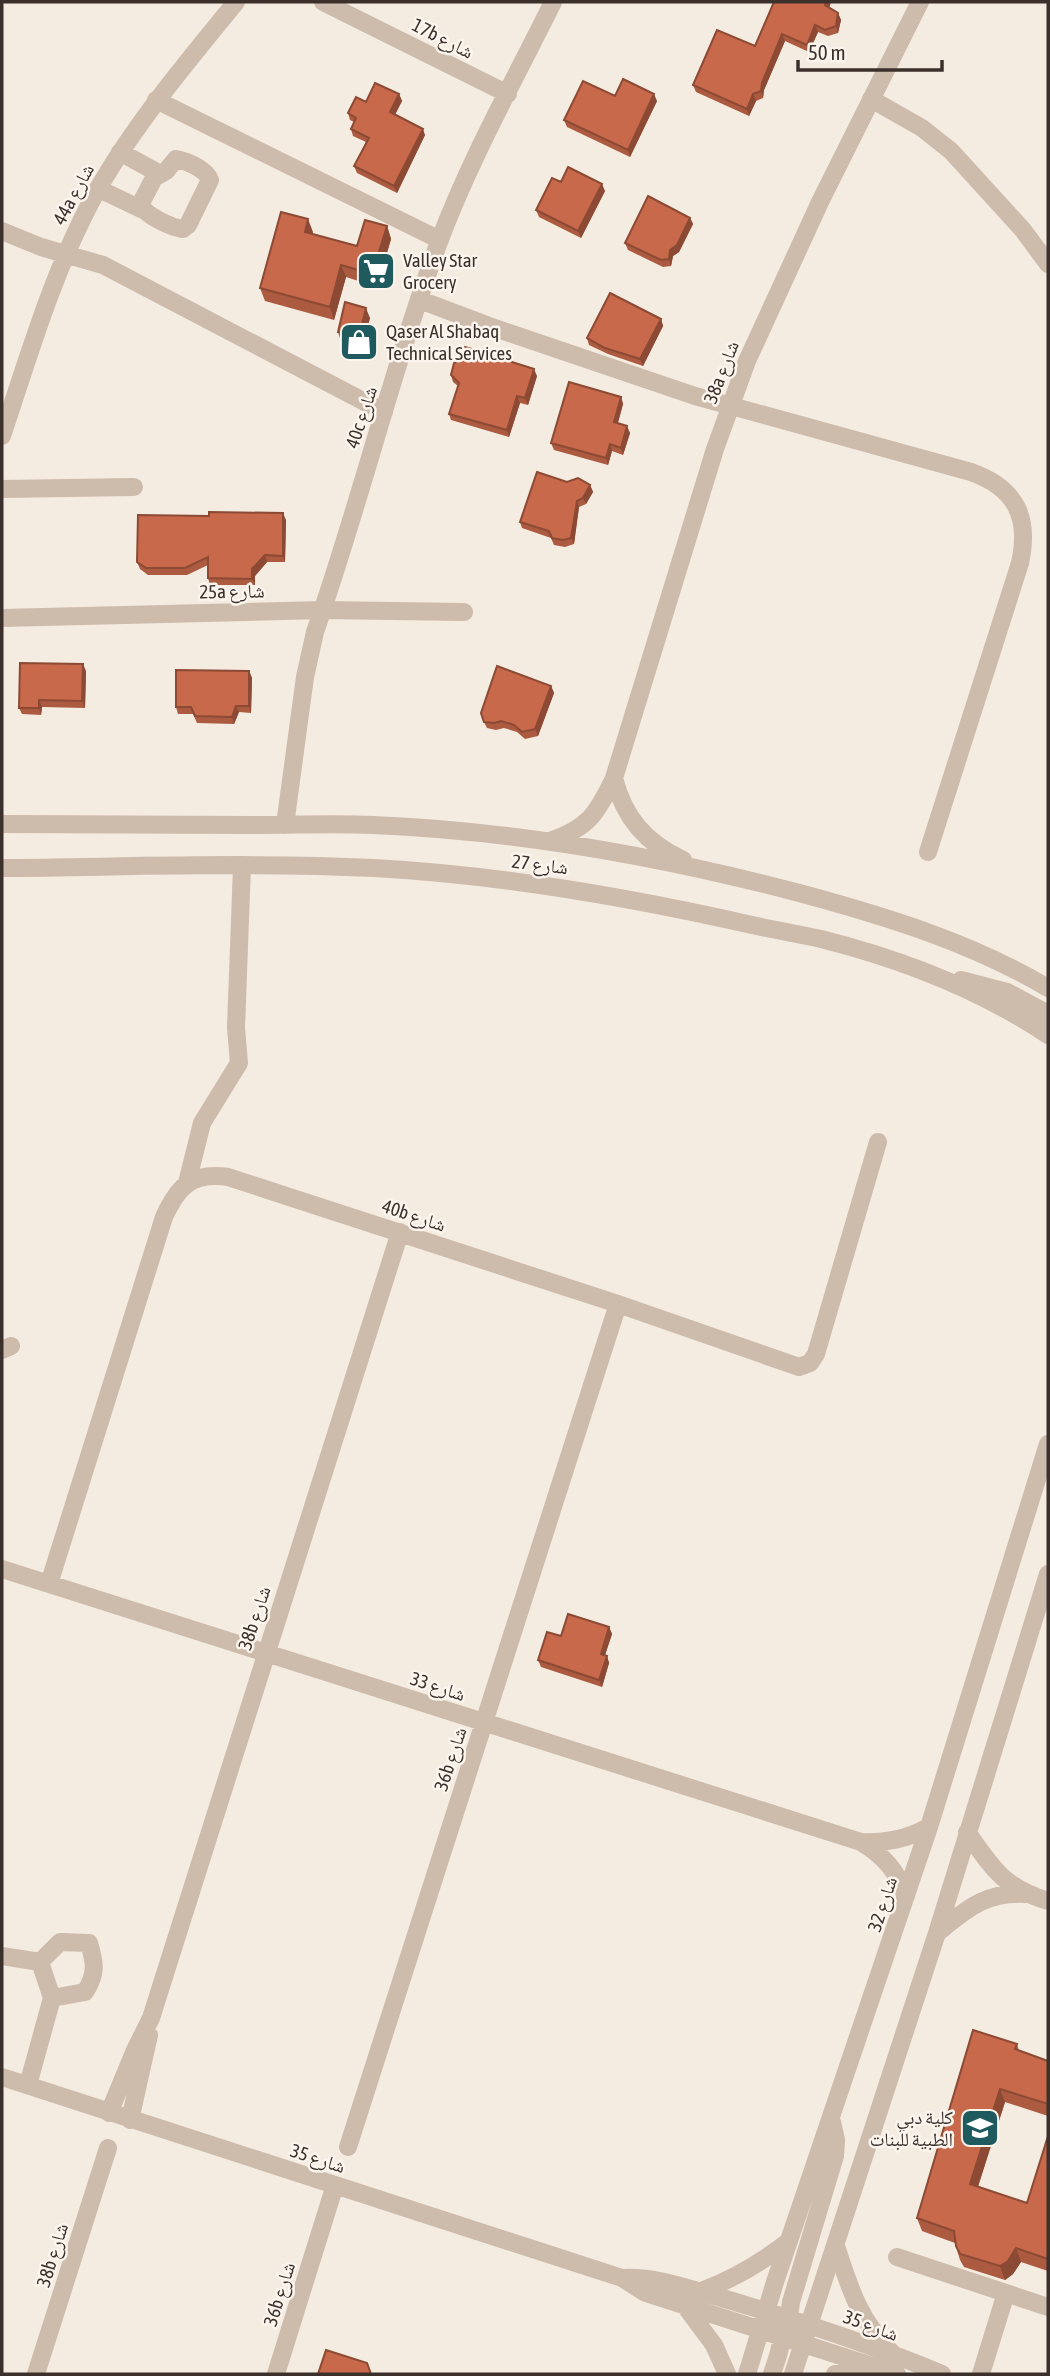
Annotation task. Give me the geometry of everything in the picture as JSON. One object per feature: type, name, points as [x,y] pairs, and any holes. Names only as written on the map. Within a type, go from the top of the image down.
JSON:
[{"type":"street","name":"44a شارع","points":[[2,436],[66,254],[99,188],[156,100],[236,2]]},
{"type":"street","name":"17b شارع","points":[[323,2],[508,94]]},
{"type":"street","name":"40c شارع","points":[[285,825],[309,654],[420,300],[440,240],[463,186],[553,2]]},
{"type":"street","name":"38a شارع","points":[[547,842],[586,824],[601,805],[614,778],[729,406],[792,259],[920,2]]},
{"type":"street","points":[[871,99],[922,128],[951,151],[1023,230],[1048,264]]},
{"type":"street","points":[[156,100],[440,240]]},
{"type":"street","points":[[120,152],[160,174]]},
{"type":"street","points":[[99,188],[176,228],[183,229],[188,225],[210,180],[207,173],[180,159],[173,161],[166,171],[154,178],[140,202],[143,210]]},
{"type":"street","points":[[2,231],[41,247],[103,265],[384,412]]},
{"type":"street","points":[[420,300],[550,347],[729,406],[971,472],[990,479],[1005,491],[1017,506],[1023,525],[1024,544],[1020,563],[928,852]]},
{"type":"street","points":[[2,489],[134,487]]},
{"type":"street","name":"25a شارع","points":[[2,618],[322,610],[464,611]]},
{"type":"street","points":[[614,778],[619,797],[638,829],[666,852],[700,870]]},
{"type":"street","name":"شارع 27","points":[[2,824],[372,825],[547,842],[700,870],[770,886],[906,924],[973,949],[1048,988]]},
{"type":"street","points":[[49,1584],[164,1217],[176,1192],[187,1183],[202,1123],[239,1062],[236,1028],[242,866]]},
{"type":"street","name":"شارع 27","points":[[2,868],[376,868],[568,888],[664,905],[821,939],[883,957],[943,978],[1001,1006],[1048,1035]]},
{"type":"street","points":[[1016,969],[1048,981]]},
{"type":"street","points":[[943,978],[965,980],[1007,992],[1048,1014]]},
{"type":"street","name":"40b شارع","points":[[187,1183],[214,1175],[228,1177],[618,1304],[799,1367],[810,1363],[817,1354],[878,1142]]},
{"type":"street","name":"38b شارع","points":[[109,2113],[150,2018],[400,1232]]},
{"type":"street","name":"36b شارع","points":[[348,2147],[618,1304]]},
{"type":"street","name":"شارع 32","points":[[747,2374],[929,1826],[1048,1444]]},
{"type":"street","name":"شارع 33","points":[[2,1569],[861,1842],[890,1864],[900,1879],[906,1896]]},
{"type":"street","points":[[793,2374],[937,1933],[1048,1574]]},
{"type":"street","name":"شارع 33","points":[[861,1842],[897,1841],[929,1826]]},
{"type":"street","points":[[967,1832],[992,1868],[1014,1888],[1048,1901]]},
{"type":"street","points":[[937,1933],[977,1903],[993,1896],[1028,1894]]},
{"type":"street","points":[[40,1962],[60,1942],[89,1943],[95,1968],[93,1981],[85,1992],[52,1998]]},
{"type":"street","points":[[2,1956],[40,1962]]},
{"type":"street","points":[[28,2085],[52,1998],[40,1962]]},
{"type":"street","name":"38b شارع","points":[[130,2120],[142,2070],[150,2018]]},
{"type":"street","name":"شارع 35","points":[[2,2077],[622,2278],[646,2293],[782,2339],[866,2365],[896,2365],[942,2374]]},
{"type":"street","points":[[803,2345],[792,2329],[789,2318],[791,2302],[835,2156],[836,2140],[831,2119]]},
{"type":"street","name":"38b شارع","points":[[36,2374],[108,2148]]},
{"type":"street","name":"36b شارع","points":[[276,2374],[335,2185]]},
{"type":"street","points":[[699,2292],[758,2265],[789,2241]]},
{"type":"street","points":[[836,2246],[858,2309],[896,2365]]},
{"type":"street","points":[[897,2257],[1048,2307]]},
{"type":"street","name":"شارع 35","points":[[622,2278],[651,2278],[789,2318],[896,2365]]},
{"type":"street","points":[[981,2374],[1006,2293]]},
{"type":"street","points":[[685,2306],[714,2345],[727,2374]]},
{"type":"street","points":[[766,2312],[779,2326],[782,2339],[772,2374]]},
{"type":"street","points":[[835,2374],[866,2365]]},
{"type":"building","points":[[774,2],[826,2],[825,5],[838,13],[836,26],[825,30],[815,25],[807,45],[782,34],[761,91],[753,94],[747,109],[693,85],[717,30],[755,46]]},
{"type":"building","points":[[623,79],[654,94],[628,150],[564,120],[583,81],[615,96]]},
{"type":"building","points":[[375,83],[399,94],[390,112],[423,129],[394,186],[354,166],[369,138],[351,129],[356,118],[348,113],[356,97],[366,102]]},
{"type":"building","points":[[568,167],[602,184],[578,231],[536,210],[552,178],[561,182]]},
{"type":"building","points":[[648,196],[690,218],[677,245],[670,250],[669,259],[661,260],[625,243]]},
{"type":"building","points":[[281,212],[308,219],[305,232],[357,246],[365,220],[387,226],[372,274],[341,265],[330,307],[260,288]]},
{"type":"building","points":[[610,293],[661,319],[640,359],[605,348],[587,338]]},
{"type":"building","points":[[345,302],[366,308],[359,337],[338,332]]},
{"type":"building","points":[[465,347],[534,369],[525,398],[517,396],[507,430],[449,414],[459,383],[451,375],[454,363],[461,361]]},
{"type":"building","points":[[569,382],[621,397],[614,422],[627,426],[621,448],[610,444],[606,458],[551,443]]},
{"type":"building","points":[[537,472],[567,482],[578,478],[590,485],[583,498],[577,501],[571,538],[552,538],[549,531],[520,522]]},
{"type":"building","points":[[209,512],[283,513],[283,556],[265,555],[252,569],[252,579],[208,578],[208,557],[185,568],[146,568],[137,562],[138,515],[209,516]]},
{"type":"building","points":[[20,663],[83,664],[82,701],[39,700],[39,708],[19,708]]},
{"type":"building","points":[[497,666],[551,686],[535,729],[522,732],[514,725],[501,721],[484,722],[481,713]]},
{"type":"building","points":[[176,670],[249,671],[249,706],[236,706],[232,717],[195,716],[191,707],[176,707]]},
{"type":"building","points":[[568,1614],[609,1627],[601,1654],[607,1656],[599,1680],[538,1660],[547,1632],[561,1636]]},
{"type":"building","points":[[973,2030],[1017,2044],[1015,2049],[1048,2061],[1048,2104],[1000,2089],[970,2184],[1027,2203],[1048,2136],[1048,2259],[1016,2248],[1008,2261],[1000,2266],[960,2254],[954,2231],[917,2218]]},
{"type":"building","points":[[326,2350],[367,2363],[371,2374],[318,2374]]},
{"type":"place","name":"Valley Star Grocery","points":[[376,271]]},
{"type":"place","name":"Qaser Al Shabaq Technical Services","points":[[359,342]]},
{"type":"place","name":"كلية دبي الطبية للبنات","points":[[980,2128]]}]
